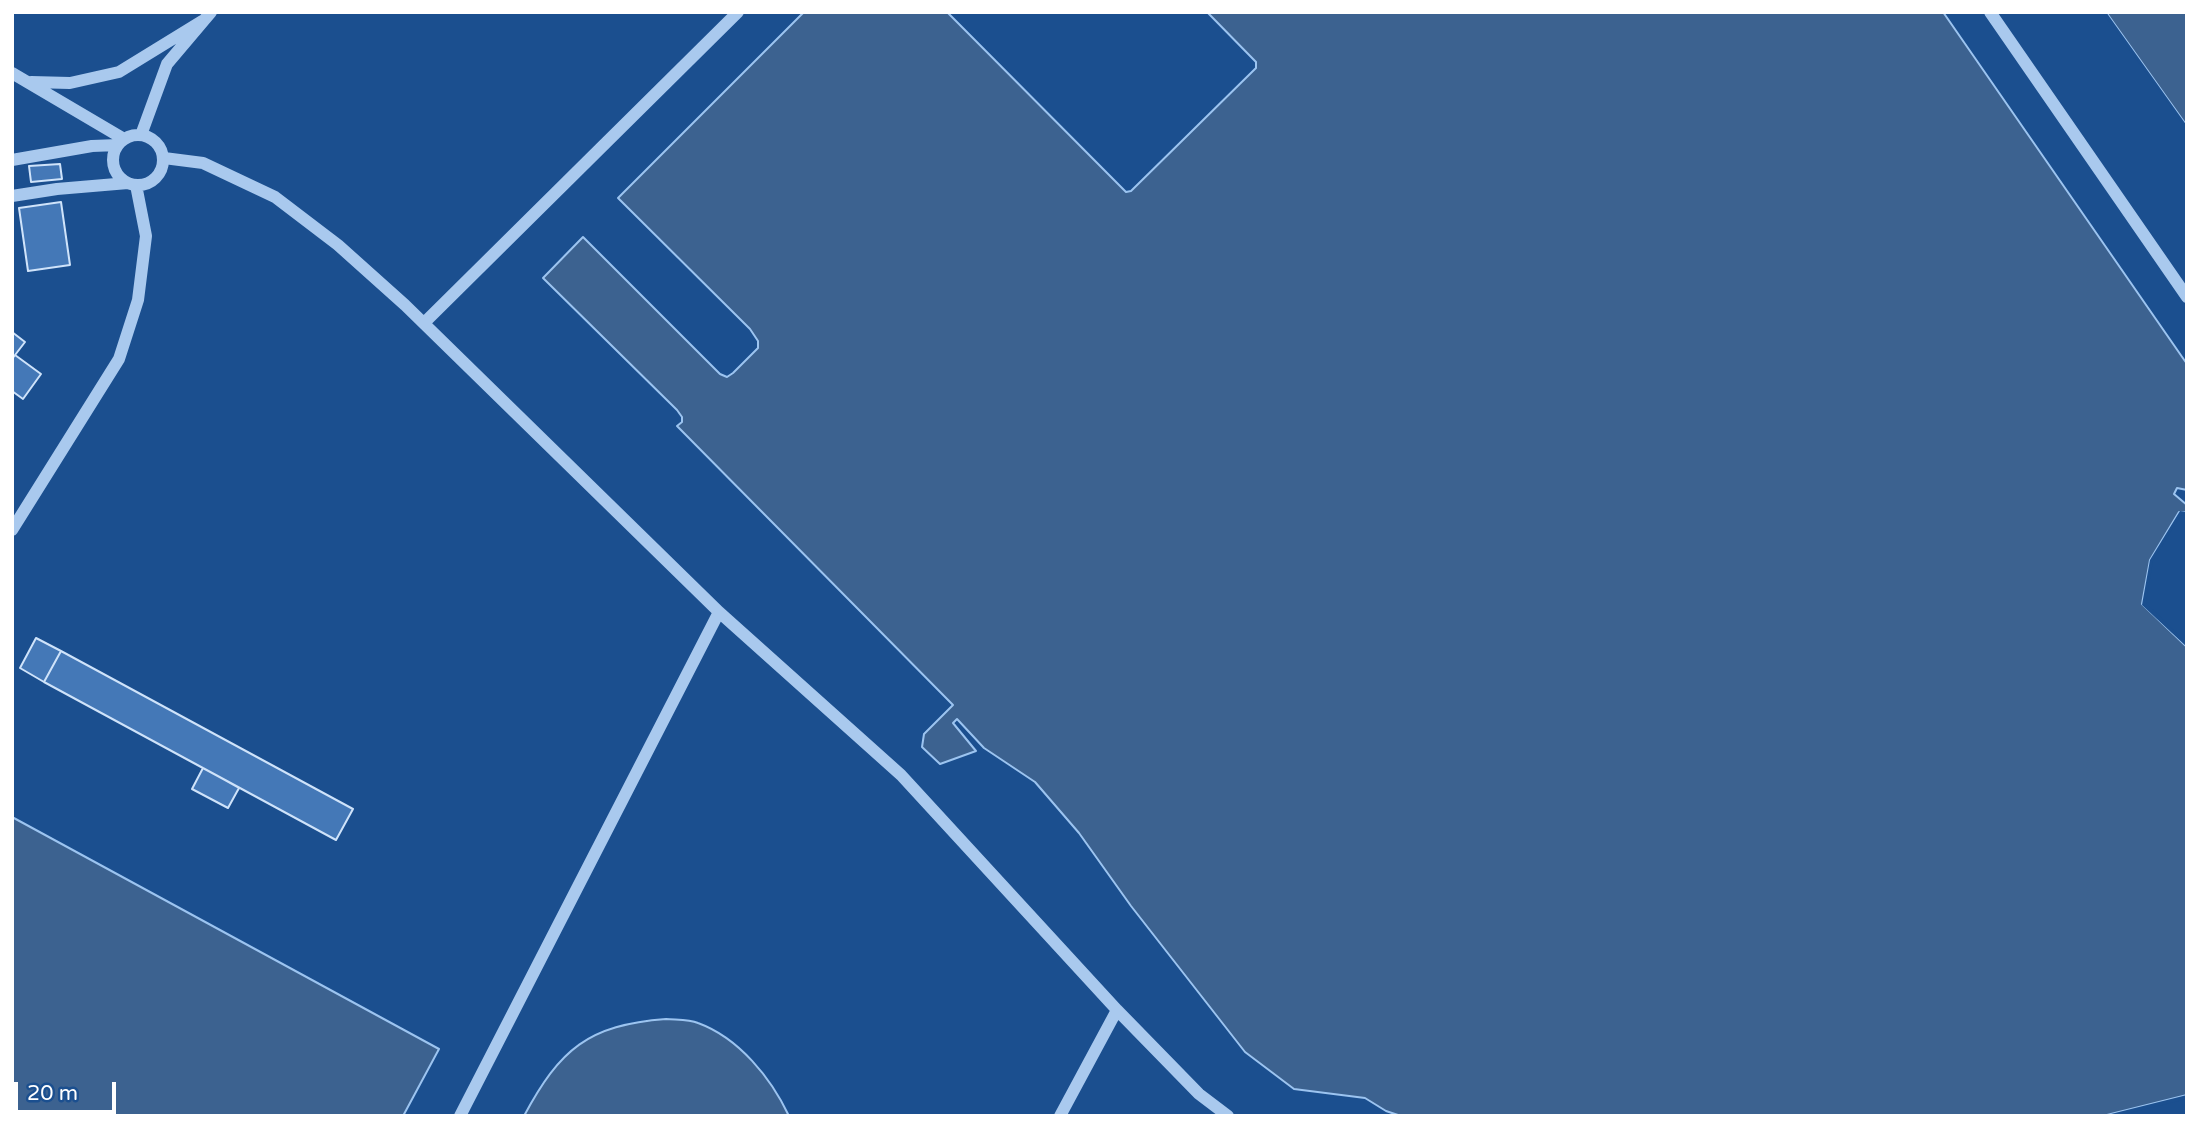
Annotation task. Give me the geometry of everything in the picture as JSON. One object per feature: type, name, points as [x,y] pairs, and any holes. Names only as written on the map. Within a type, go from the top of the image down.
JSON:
[{"type":"lane","points":[[424,323],[738,12]]},
{"type":"lane","points":[[1990,12],[2187,297]]},
{"type":"lane","points":[[31,82],[69,83],[119,72],[206,17]]},
{"type":"lane","points":[[141,135],[167,65],[206,17]]},
{"type":"lane","points":[[12,74],[31,82],[121,142]]},
{"type":"lane","points":[[12,160],[121,142],[141,135],[156,143],[164,158],[159,175],[145,185],[57,189],[12,196]]},
{"type":"lane","points":[[12,530],[119,359],[138,300],[146,236],[132,184],[115,170],[114,153],[121,142]]},
{"type":"lane","points":[[164,158],[202,163],[275,197],[338,245],[424,323],[719,612],[901,775],[1117,1010],[1199,1094],[1228,1116]]},
{"type":"lane","points":[[460,1116],[719,612]]},
{"type":"lane","points":[[1060,1116],[1117,1010]]},
{"type":"water","points":[[804,12],[947,12],[1126,192],[1131,191],[1256,68],[1256,62],[1207,12],[1943,12],[2187,364],[2187,490],[2177,488],[2174,494],[2187,505],[2187,512],[2179,512],[2150,560],[2142,604],[2187,647],[2187,1095],[2103,1116],[1401,1116],[1386,1111],[1365,1098],[1294,1089],[1245,1052],[1131,906],[1079,833],[1035,782],[984,748],[957,719],[953,723],[976,751],[940,764],[922,747],[924,734],[953,705],[677,426],[682,422],[682,417],[677,410],[543,278],[583,237],[720,374],[727,377],[733,373],[758,348],[758,341],[750,329],[618,198]]},
{"type":"water","points":[[2106,12],[2187,12],[2187,126]]},
{"type":"water","points":[[12,817],[439,1049],[403,1116],[12,1116]]},
{"type":"water","points":[[666,1019],[694,1022],[713,1030],[740,1049],[763,1074],[789,1116],[524,1116],[550,1073],[579,1045],[616,1027]]},
{"type":"pier","points":[[2102,12],[2106,12],[2187,126],[2187,130]]},
{"type":"pier","points":[[2180,511],[2187,512],[2187,516],[2181,515],[2153,561],[2146,603],[2187,643],[2187,647],[2142,605],[2150,560]]},
{"type":"pier","points":[[2187,1095],[2187,1099],[2117,1116],[2103,1116]]},
{"type":"building","points":[[60,164],[62,179],[31,182],[29,166]]},
{"type":"building","points":[[61,202],[70,265],[28,271],[19,208]]},
{"type":"building","points":[[12,332],[25,342],[12,359]]},
{"type":"building","points":[[15,355],[41,374],[23,399],[12,391],[12,359]]},
{"type":"building","points":[[36,638],[61,651],[44,682],[20,668]]},
{"type":"building","points":[[61,651],[353,809],[336,840],[44,682]]},
{"type":"building","points":[[203,768],[239,788],[228,808],[192,789]]}]
